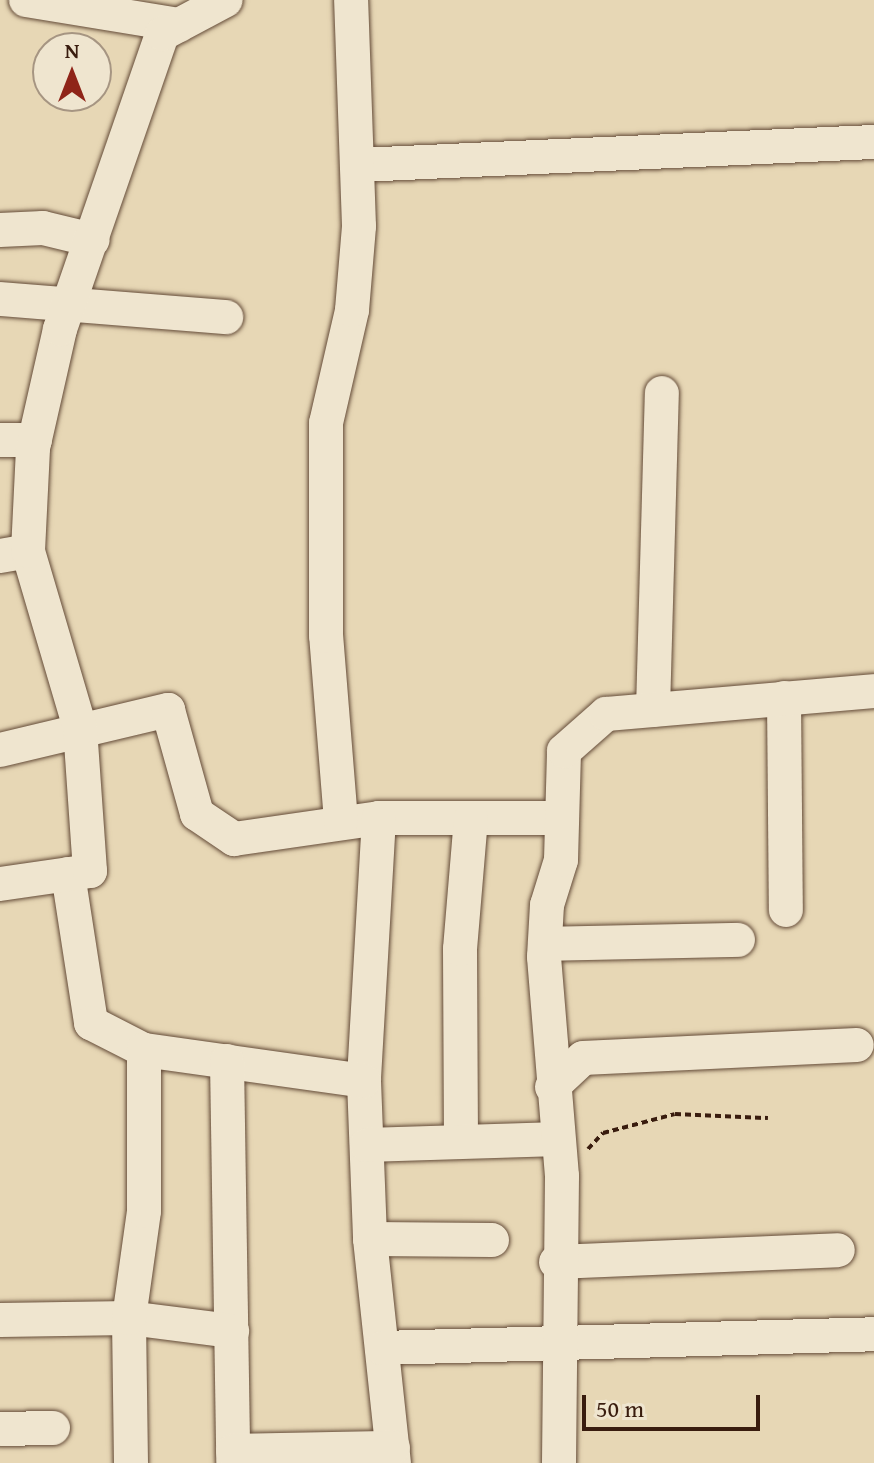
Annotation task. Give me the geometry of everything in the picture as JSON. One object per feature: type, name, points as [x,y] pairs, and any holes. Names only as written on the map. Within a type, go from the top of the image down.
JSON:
[{"type":"street","points":[[26,0],[179,25]]},
{"type":"street","points":[[0,884],[90,871],[80,728],[14,553],[35,440],[68,310],[162,34],[226,0]]},
{"type":"street","points":[[341,821],[326,636],[326,423],[352,310],[359,165],[351,0]]},
{"type":"street","points":[[359,165],[874,142]]},
{"type":"street","points":[[0,230],[43,228],[93,240]]},
{"type":"street","points":[[0,299],[68,310],[226,317]]},
{"type":"street","points":[[653,710],[662,393]]},
{"type":"street","points":[[0,440],[35,440]]},
{"type":"street","points":[[559,1463],[555,1344],[556,1262],[562,1176],[552,1087],[545,944],[561,860],[557,818],[564,751],[606,714],[874,691]]},
{"type":"street","points":[[784,698],[786,910]]},
{"type":"street","points":[[0,750],[80,728],[168,710],[197,814],[234,839],[341,821],[379,818],[557,818]]},
{"type":"street","points":[[227,1061],[233,1457],[393,1456],[370,1239],[364,1081],[379,818]]},
{"type":"street","points":[[461,1141],[460,949],[471,818]]},
{"type":"street","points":[[68,874],[91,1023],[144,1050],[364,1081]]},
{"type":"street","points":[[545,944],[738,940]]},
{"type":"street","points":[[552,1087],[583,1058],[857,1045]]},
{"type":"street","points":[[131,1463],[129,1318],[144,1211],[144,1050]]},
{"type":"street","points":[[367,1145],[558,1139]]},
{"type":"street","points":[[370,1239],[492,1240]]},
{"type":"street","points":[[556,1262],[838,1250]]},
{"type":"street","points":[[0,1320],[129,1318],[232,1331]]},
{"type":"street","points":[[382,1348],[874,1334]]},
{"type":"street","points":[[0,1429],[53,1428]]},
{"type":"path","points":[[562,1176],[603,1133],[675,1114],[768,1118]]}]
